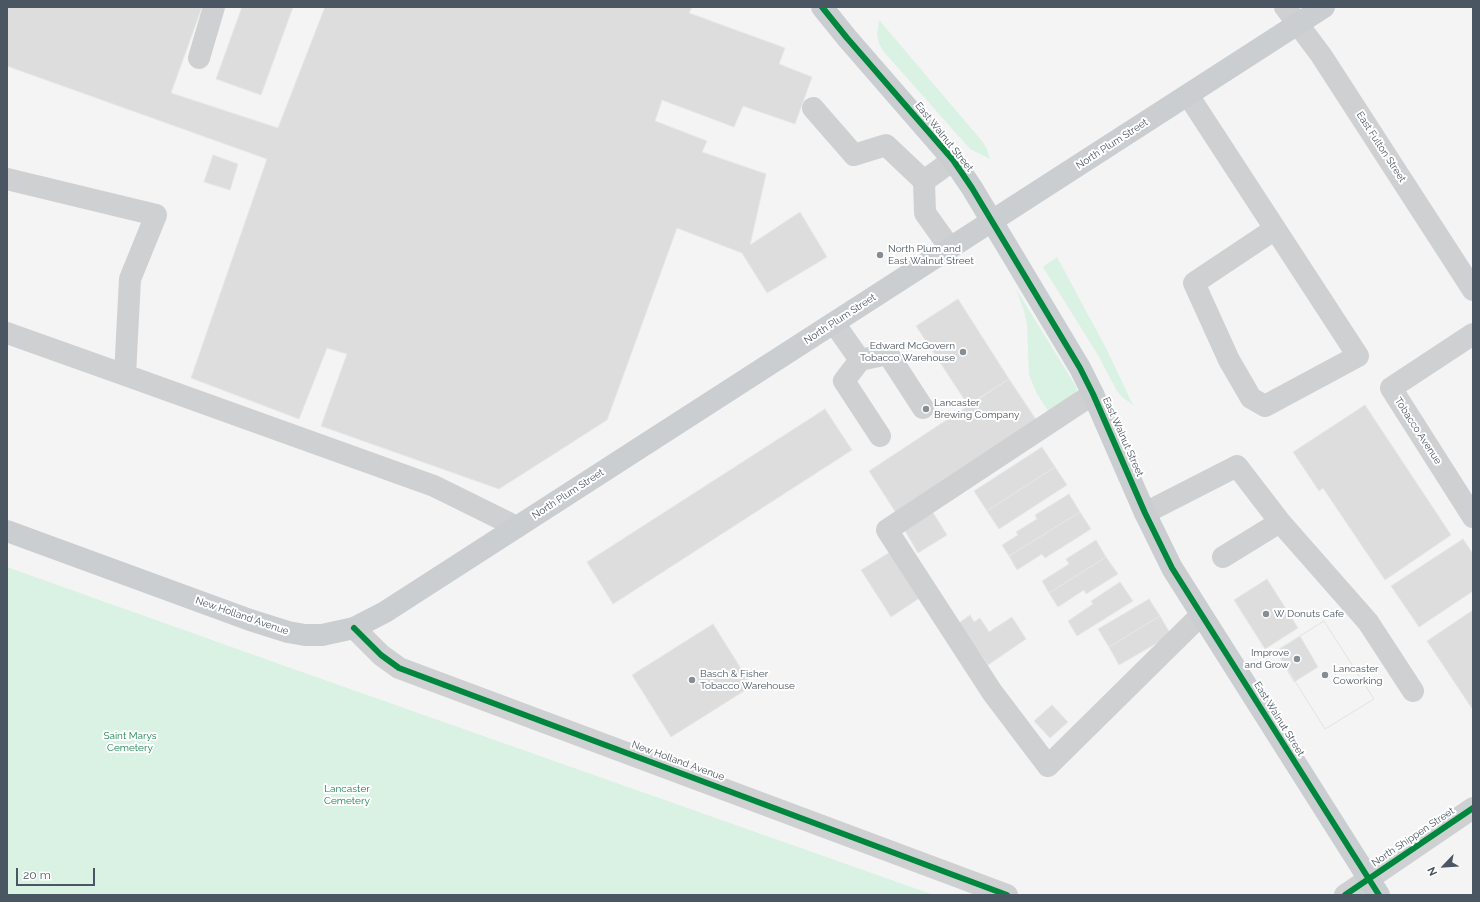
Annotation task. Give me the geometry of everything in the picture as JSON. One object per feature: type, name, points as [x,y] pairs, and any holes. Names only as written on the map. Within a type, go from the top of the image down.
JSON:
[{"type":"main road","name":"East Walnut Street","points":[[822,7],[953,160],[972,188],[1080,368],[1093,394],[1145,513],[1172,568],[1374,887]]},
{"type":"main road","name":"North Plum Street","points":[[354,628],[385,612],[1324,7]]},
{"type":"main road","name":"New Holland Avenue","points":[[7,531],[250,620],[288,632],[305,635],[322,635],[354,628]]},
{"type":"street","points":[[199,58],[214,7]]},
{"type":"street","name":"East Fulton Street","points":[[1285,7],[1321,55],[1473,290]]},
{"type":"street","points":[[1188,95],[1358,356],[1265,406],[1251,398],[1229,360],[1194,283],[1275,229]]},
{"type":"street","points":[[813,108],[854,155],[886,145],[924,181],[925,213],[950,248]]},
{"type":"street","points":[[924,181],[953,160]]},
{"type":"street","points":[[7,179],[156,215],[130,279],[125,375]]},
{"type":"street","points":[[834,323],[860,360]]},
{"type":"street","points":[[7,333],[434,486],[517,527]]},
{"type":"street","name":"Tobacco Avenue","points":[[1473,334],[1391,388],[1473,517]]},
{"type":"street","points":[[880,436],[844,381],[860,360],[888,354],[923,408]]},
{"type":"street","points":[[1093,394],[887,530],[992,692],[1048,766],[1201,615]]},
{"type":"street","points":[[1145,513],[1237,466],[1280,522],[1368,622],[1414,691]]},
{"type":"street","points":[[1223,557],[1280,522]]},
{"type":"street","name":"New Holland Avenue","points":[[354,628],[381,655],[398,668],[1007,895]]},
{"type":"street","name":"North Shippen Street","points":[[1345,895],[1374,887],[1473,808]]},
{"type":"green space","points":[[879,20],[982,141],[987,149],[990,159],[970,149],[884,52],[879,44],[877,35]]},
{"type":"green space","points":[[1057,257],[1107,350],[1133,405],[1122,397],[1117,391],[1098,355],[1043,267]]},
{"type":"green space","points":[[1016,289],[1077,388],[1076,394],[1049,412],[1037,394],[1029,375],[1027,324]]},
{"type":"green space","points":[[7,567],[285,666],[934,895],[7,895]]},
{"type":"building","points":[[7,7],[202,7],[171,93],[278,128],[325,7],[692,7],[689,13],[785,48],[779,64],[812,77],[795,124],[743,106],[734,127],[662,100],[655,121],[707,141],[702,152],[766,174],[750,245],[800,212],[827,257],[767,293],[742,253],[677,228],[607,420],[499,489],[321,426],[347,354],[327,348],[299,419],[191,378],[267,159],[7,66]]},
{"type":"building","points":[[242,7],[293,7],[261,95],[216,79]]},
{"type":"building","points":[[213,155],[238,164],[230,190],[204,182]]},
{"type":"building","name":"Edward McGovern Tobacco Warehouse","points":[[958,299],[1009,379],[968,405],[916,326]]},
{"type":"building","points":[[1009,379],[1039,424],[898,516],[869,471]]},
{"type":"building","points":[[1365,405],[1451,535],[1385,580],[1323,488],[1319,491],[1293,452]]},
{"type":"building","points":[[825,409],[852,450],[613,604],[587,562]]},
{"type":"building","points":[[1042,447],[1055,467],[987,511],[974,491]]},
{"type":"building","points":[[1055,467],[1067,485],[999,529],[987,511]]},
{"type":"building","points":[[1069,494],[1080,512],[1009,556],[1002,545],[1018,535],[1016,532],[1037,519],[1035,515]]},
{"type":"building","points":[[932,511],[947,535],[918,553],[904,529]]},
{"type":"building","points":[[1080,512],[1091,529],[1045,558],[1042,554],[1017,570],[1009,556]]},
{"type":"building","points":[[1463,539],[1473,554],[1473,591],[1419,627],[1391,586]]},
{"type":"building","points":[[1096,540],[1106,557],[1049,593],[1042,581],[1069,564],[1066,559]]},
{"type":"building","points":[[892,551],[921,597],[891,617],[861,570]]},
{"type":"building","points":[[1106,557],[1118,574],[1086,594],[1084,590],[1058,607],[1049,593]]},
{"type":"building","name":"W Donuts Cafe","points":[[1267,579],[1298,628],[1265,649],[1234,600]]},
{"type":"building","points":[[1120,582],[1133,601],[1077,636],[1068,621],[1093,604],[1091,601]]},
{"type":"building","points":[[1149,599],[1160,616],[1109,647],[1098,629]]},
{"type":"building","points":[[1473,610],[1473,710],[1427,641]]},
{"type":"building","points":[[970,615],[974,622],[980,618],[989,632],[1012,617],[1026,639],[988,665],[959,623]]},
{"type":"building","points":[[1160,616],[1171,635],[1119,665],[1109,647]]},
{"type":"building","name":"Lancaster Coworking","points":[[1324,621],[1374,699],[1325,729],[1276,651]]},
{"type":"building","name":"Lancaster Coworking","points":[[1324,621],[1374,699],[1325,729],[1276,651]]},
{"type":"building","name":"Basch & Fisher Tobacco Warehouse","points":[[713,624],[752,686],[671,737],[632,675]]},
{"type":"building","name":"Improve and Grow","points":[[1300,636],[1318,667],[1294,682],[1276,651]]},
{"type":"building","points":[[1052,705],[1068,722],[1050,738],[1034,721]]},
{"type":"cycle path","points":[[822,7],[953,160],[972,188],[1080,368],[1093,394],[1145,513],[1172,568],[1379,895]]},
{"type":"cycle path","points":[[354,628],[381,655],[399,668],[1007,895]]},
{"type":"cycle path","points":[[1345,895],[1473,808]]},
{"type":"place","name":"North Plum and East Walnut Street","points":[[880,255]]},
{"type":"place","name":"Edward McGovern Tobacco Warehouse","points":[[963,352]]},
{"type":"place","name":"Lancaster Brewing Company","points":[[926,409]]},
{"type":"place","name":"W Donuts Cafe","points":[[1266,614]]},
{"type":"place","name":"Improve and Grow","points":[[1297,659]]},
{"type":"place","name":"Lancaster Coworking","points":[[1325,675]]},
{"type":"place","name":"Basch & Fisher Tobacco Warehouse","points":[[692,680]]},
{"type":"park label","name":"Saint Marys Cemetery","points":[[130,742]]},
{"type":"park label","name":"Lancaster Cemetery","points":[[347,794]]}]
